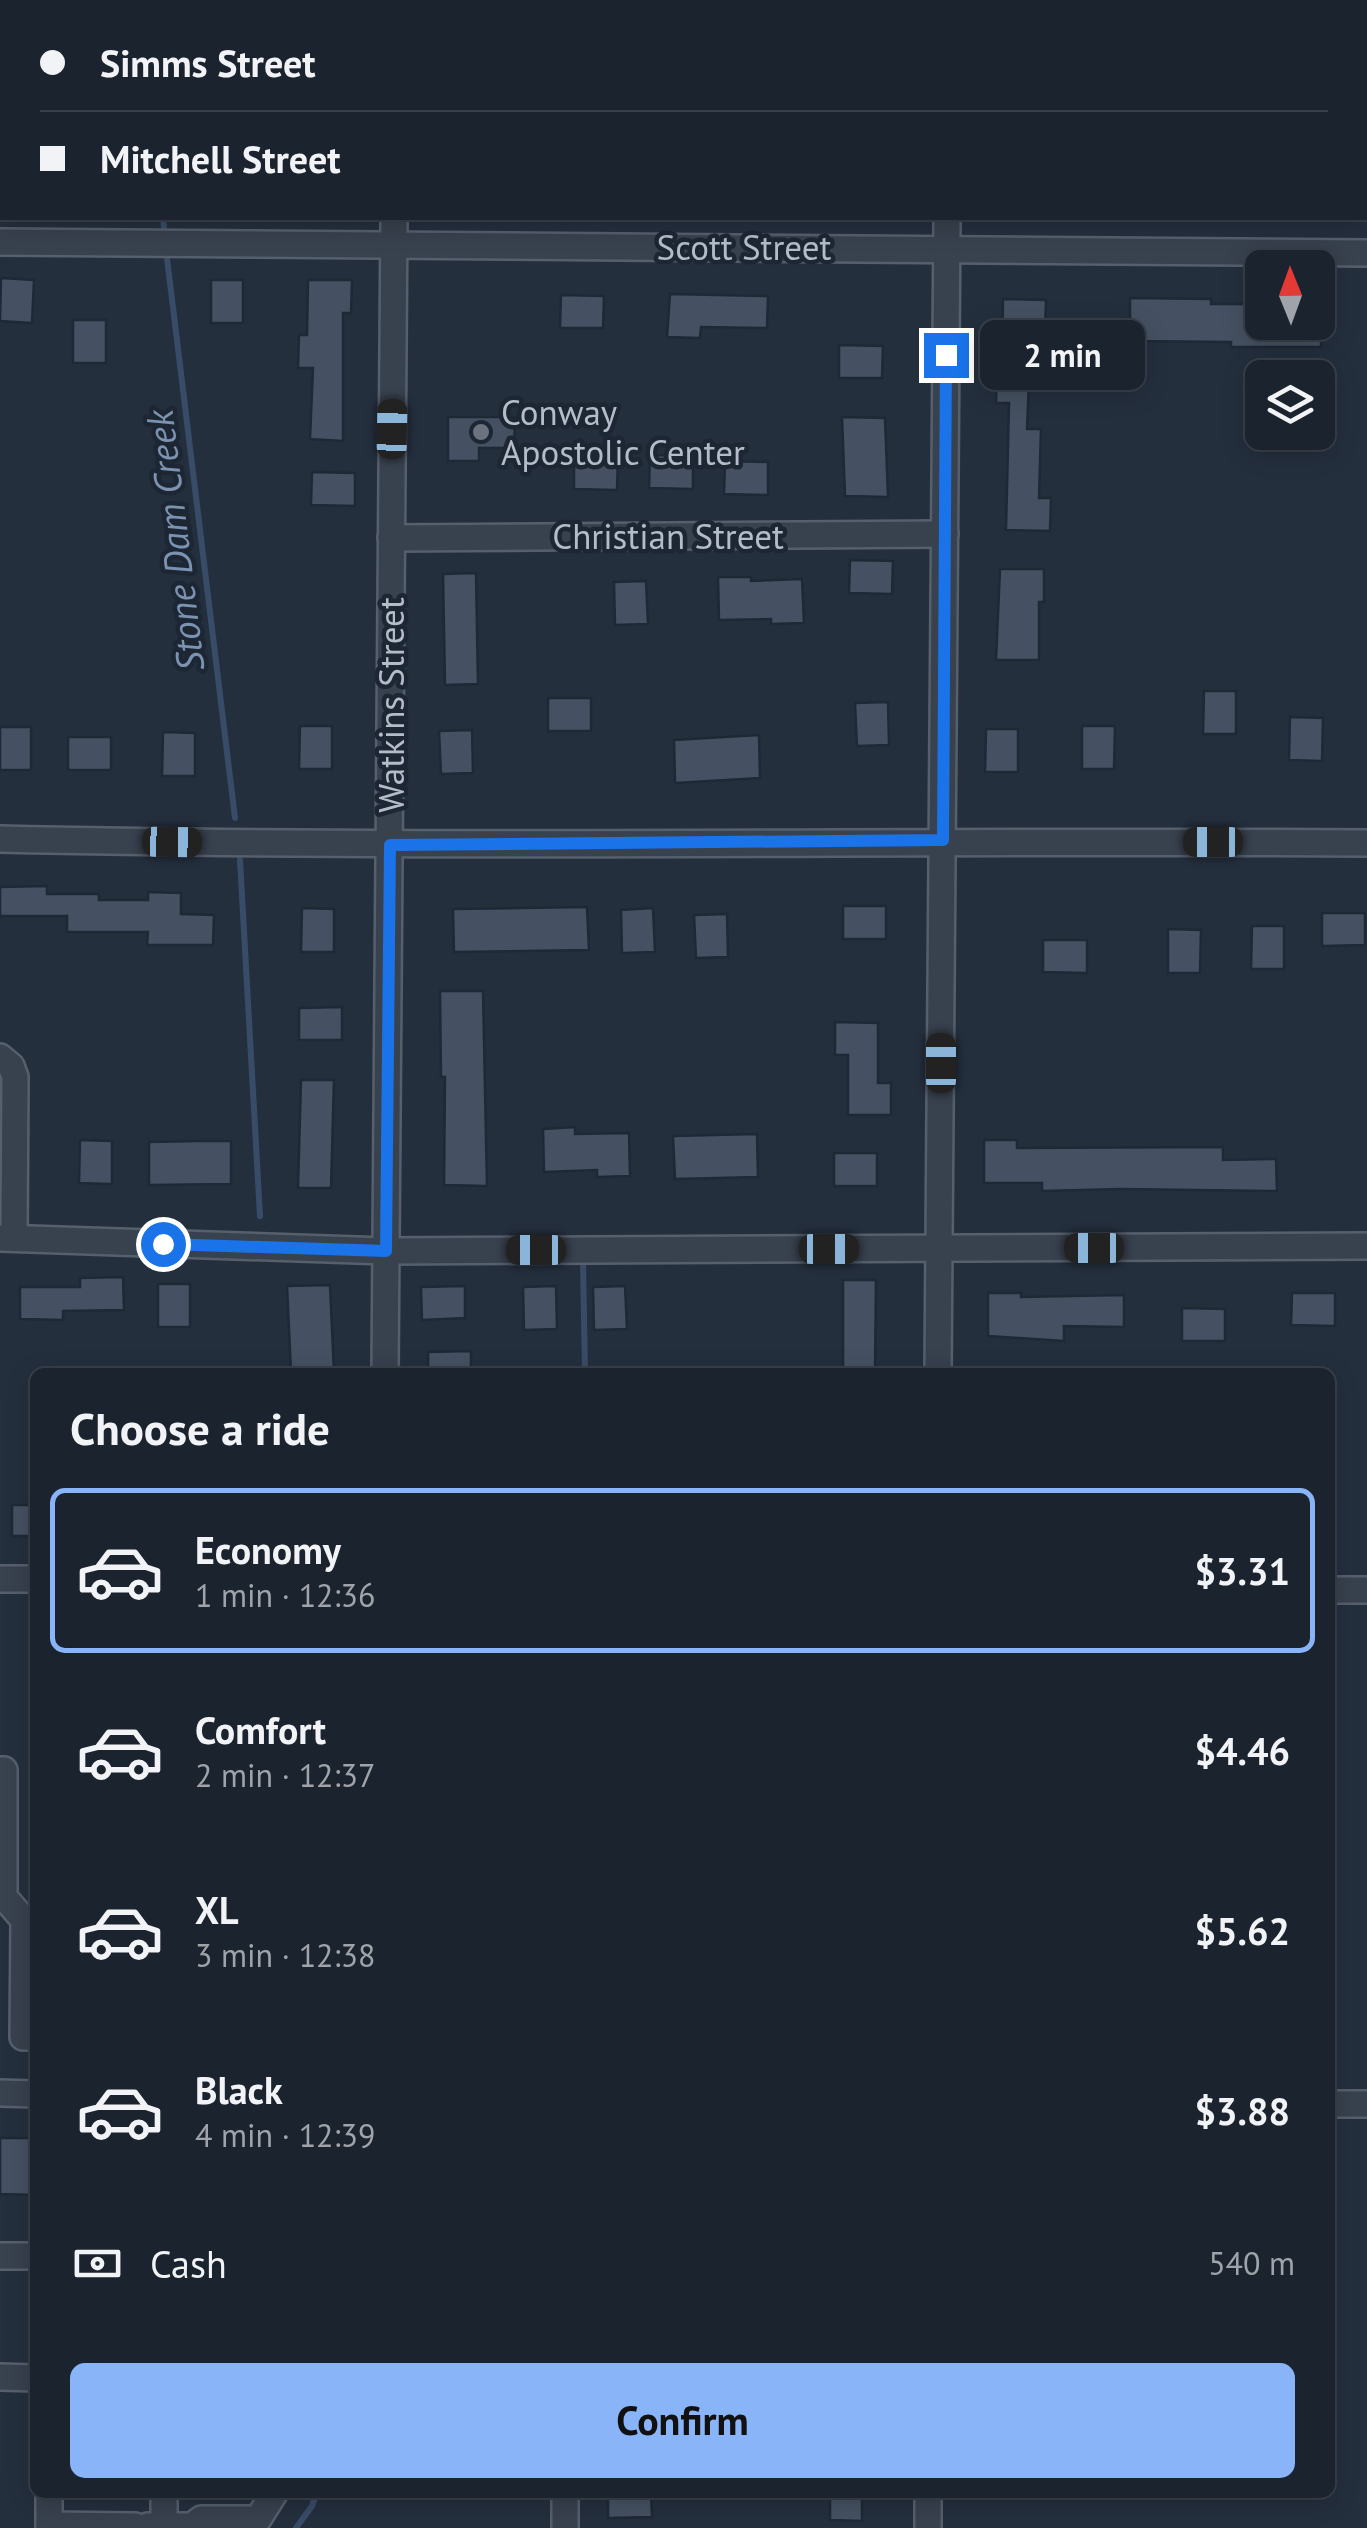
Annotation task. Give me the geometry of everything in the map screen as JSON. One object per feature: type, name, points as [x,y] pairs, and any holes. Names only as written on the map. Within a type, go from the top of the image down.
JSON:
[{"type":"street","name":"Watkins Street","points":[[385,1368],[394,220]]},
{"type":"street","points":[[938,1368],[947,220]]},
{"type":"street","name":"Scott Street","points":[[0,242],[1367,253]]},
{"type":"street","name":"Christian Street","points":[[392,538],[945,534]]},
{"type":"street","points":[[0,839],[390,845],[943,840],[1367,842]]},
{"type":"street","points":[[0,1057],[11,1066],[15,1077],[7,1238],[386,1251],[1367,1246]]},
{"type":"street","points":[[0,1579],[30,1579]]},
{"type":"street","points":[[1335,1590],[1367,1590]]},
{"type":"street","points":[[0,1770],[4,1770],[2,1897],[29,1920],[23,2037],[30,2037]]},
{"type":"street","points":[[0,2093],[30,2094]]},
{"type":"street","points":[[1335,2104],[1367,2104]]},
{"type":"street","points":[[0,2256],[30,2256]]},
{"type":"street","points":[[0,2377],[30,2378]]},
{"type":"street","points":[[49,2498],[49,2526],[135,2527],[192,2527],[201,2519],[258,2519],[272,2498]]},
{"type":"street","points":[[164,2498],[164,2526]]},
{"type":"street","points":[[565,2498],[565,2528]]},
{"type":"street","points":[[928,2498],[928,2528]]},
{"type":"building","points":[[1,278],[34,280],[32,323],[0,321]]},
{"type":"building","points":[[211,280],[243,280],[243,323],[211,323]]},
{"type":"building","points":[[308,280],[352,280],[351,313],[343,313],[343,441],[310,439],[313,368],[298,368],[299,335],[307,335]]},
{"type":"building","points":[[670,294],[768,296],[767,328],[701,327],[700,338],[667,337]]},
{"type":"building","points":[[561,295],[604,296],[603,328],[560,328]]},
{"type":"building","points":[[1130,298],[1211,299],[1211,304],[1245,304],[1245,340],[1321,340],[1321,347],[1231,347],[1231,342],[1130,341]]},
{"type":"building","points":[[1003,299],[1046,300],[1045,332],[1031,332],[1027,429],[1041,429],[1039,498],[1051,498],[1050,531],[1006,530],[1009,403],[996,403],[997,359],[1002,360]]},
{"type":"building","points":[[73,320],[106,320],[106,363],[73,363]]},
{"type":"building","points":[[839,345],[883,346],[882,378],[839,378]]},
{"type":"building","name":"Conway Apostolic Center","points":[[448,417],[515,417],[514,448],[479,448],[479,461],[448,461]]},
{"type":"building","points":[[842,417],[885,418],[888,497],[845,496]]},
{"type":"building","points":[[650,455],[693,456],[693,489],[649,488]]},
{"type":"building","points":[[574,456],[618,457],[617,490],[574,489]]},
{"type":"building","points":[[725,461],[768,462],[768,495],[724,494]]},
{"type":"building","points":[[312,472],[355,473],[355,506],[311,505]]},
{"type":"building","points":[[850,560],[893,561],[892,594],[849,593]]},
{"type":"building","points":[[1000,569],[1044,569],[1044,602],[1039,602],[1039,660],[996,660]]},
{"type":"building","points":[[476,573],[478,684],[445,685],[443,574]]},
{"type":"building","points":[[718,577],[751,577],[751,581],[802,579],[804,623],[719,620]]},
{"type":"building","points":[[646,581],[648,624],[615,625],[614,582]]},
{"type":"building","points":[[1204,691],[1236,691],[1236,734],[1203,734]]},
{"type":"building","points":[[548,698],[591,698],[591,731],[548,731]]},
{"type":"building","points":[[888,702],[889,745],[857,746],[855,703]]},
{"type":"building","points":[[1290,717],[1323,718],[1322,761],[1289,760]]},
{"type":"building","points":[[300,726],[332,726],[332,769],[299,769]]},
{"type":"building","points":[[1082,726],[1115,726],[1114,769],[1082,769]]},
{"type":"building","points":[[0,727],[31,727],[31,770],[0,770]]},
{"type":"building","points":[[986,729],[1018,729],[1018,772],[985,772]]},
{"type":"building","points":[[472,730],[473,773],[441,774],[439,731]]},
{"type":"building","points":[[163,732],[195,733],[195,776],[162,776]]},
{"type":"building","points":[[759,735],[760,778],[675,783],[674,740]]},
{"type":"building","points":[[68,737],[111,737],[111,770],[68,770]]},
{"type":"building","points":[[47,886],[47,894],[99,894],[99,900],[148,900],[148,892],[181,893],[181,914],[214,915],[213,945],[147,945],[148,932],[67,932],[67,916],[0,916],[0,887]]},
{"type":"building","points":[[843,906],[886,906],[886,939],[843,939]]},
{"type":"building","points":[[587,907],[589,950],[454,952],[453,909]]},
{"type":"building","points":[[302,908],[334,909],[334,952],[301,952]]},
{"type":"building","points":[[653,908],[655,952],[622,953],[621,910]]},
{"type":"building","points":[[1322,913],[1365,913],[1365,945],[1322,946]]},
{"type":"building","points":[[727,914],[728,957],[696,958],[694,915]]},
{"type":"building","points":[[1252,926],[1284,926],[1284,969],[1251,969]]},
{"type":"building","points":[[1168,929],[1201,930],[1200,973],[1168,973]]},
{"type":"building","points":[[1043,940],[1087,940],[1087,973],[1043,972]]},
{"type":"building","points":[[440,991],[483,991],[487,1186],[444,1185],[445,1077],[441,1077]]},
{"type":"building","points":[[342,1007],[342,1040],[299,1040],[299,1008]]},
{"type":"building","points":[[835,1022],[878,1023],[878,1083],[891,1083],[891,1115],[848,1115],[848,1055],[835,1055]]},
{"type":"building","points":[[301,1080],[334,1080],[331,1188],[298,1188]]},
{"type":"building","points":[[575,1127],[575,1134],[629,1133],[630,1176],[597,1177],[597,1170],[544,1172],[543,1129]]},
{"type":"building","points":[[757,1134],[758,1177],[675,1179],[673,1136]]},
{"type":"building","points":[[80,1140],[112,1141],[112,1184],[79,1183]]},
{"type":"building","points":[[984,1140],[1017,1140],[1017,1148],[1223,1147],[1223,1160],[1276,1159],[1277,1191],[1042,1191],[1042,1183],[984,1183]]},
{"type":"building","points":[[231,1141],[231,1184],[149,1185],[149,1142]]},
{"type":"building","points":[[834,1153],[877,1153],[877,1186],[834,1186]]},
{"type":"building","points":[[123,1277],[124,1310],[63,1311],[63,1320],[20,1319],[20,1287],[80,1287],[80,1278]]},
{"type":"building","points":[[843,1280],[876,1280],[875,1368],[843,1368]]},
{"type":"building","points":[[158,1284],[190,1284],[190,1327],[158,1327]]},
{"type":"building","points":[[330,1285],[334,1368],[291,1368],[287,1286]]},
{"type":"building","points":[[465,1286],[465,1318],[422,1320],[421,1287]]},
{"type":"building","points":[[556,1286],[557,1329],[524,1330],[523,1287]]},
{"type":"building","points":[[625,1286],[627,1329],[594,1330],[593,1287]]},
{"type":"building","points":[[988,1293],[1021,1293],[1021,1297],[1124,1295],[1124,1327],[1064,1326],[1064,1341],[988,1336]]},
{"type":"building","points":[[1292,1293],[1335,1293],[1335,1326],[1291,1325]]},
{"type":"building","points":[[1182,1308],[1225,1309],[1225,1341],[1182,1341]]},
{"type":"building","points":[[471,1351],[471,1368],[428,1368],[428,1352]]},
{"type":"building","points":[[12,1505],[30,1505],[30,1536],[12,1536]]},
{"type":"building","points":[[0,2138],[30,2138],[30,2195],[0,2194]]},
{"type":"building","points":[[608,2498],[651,2498],[652,2517],[608,2518]]},
{"type":"building","points":[[830,2498],[862,2498],[862,2521],[830,2520]]},
{"type":"waterway","name":"Stone Dam Creek","points":[[163,220],[164,228]]},
{"type":"waterway","name":"Stone Dam Creek","points":[[167,258],[235,818]]},
{"type":"waterway","name":"Stone Dam Creek","points":[[240,860],[260,1216]]},
{"type":"waterway","name":"Stone Dam Creek","points":[[583,1261],[585,1368]]},
{"type":"waterway","name":"Stone Dam Creek","points":[[296,2528],[315,2498]]},
{"type":"place","name":"Conway Apostolic Center","points":[[481,432]]},
{"type":"route","points":[[163,1244],[386,1251],[390,845],[943,840],[946,355]]}]
